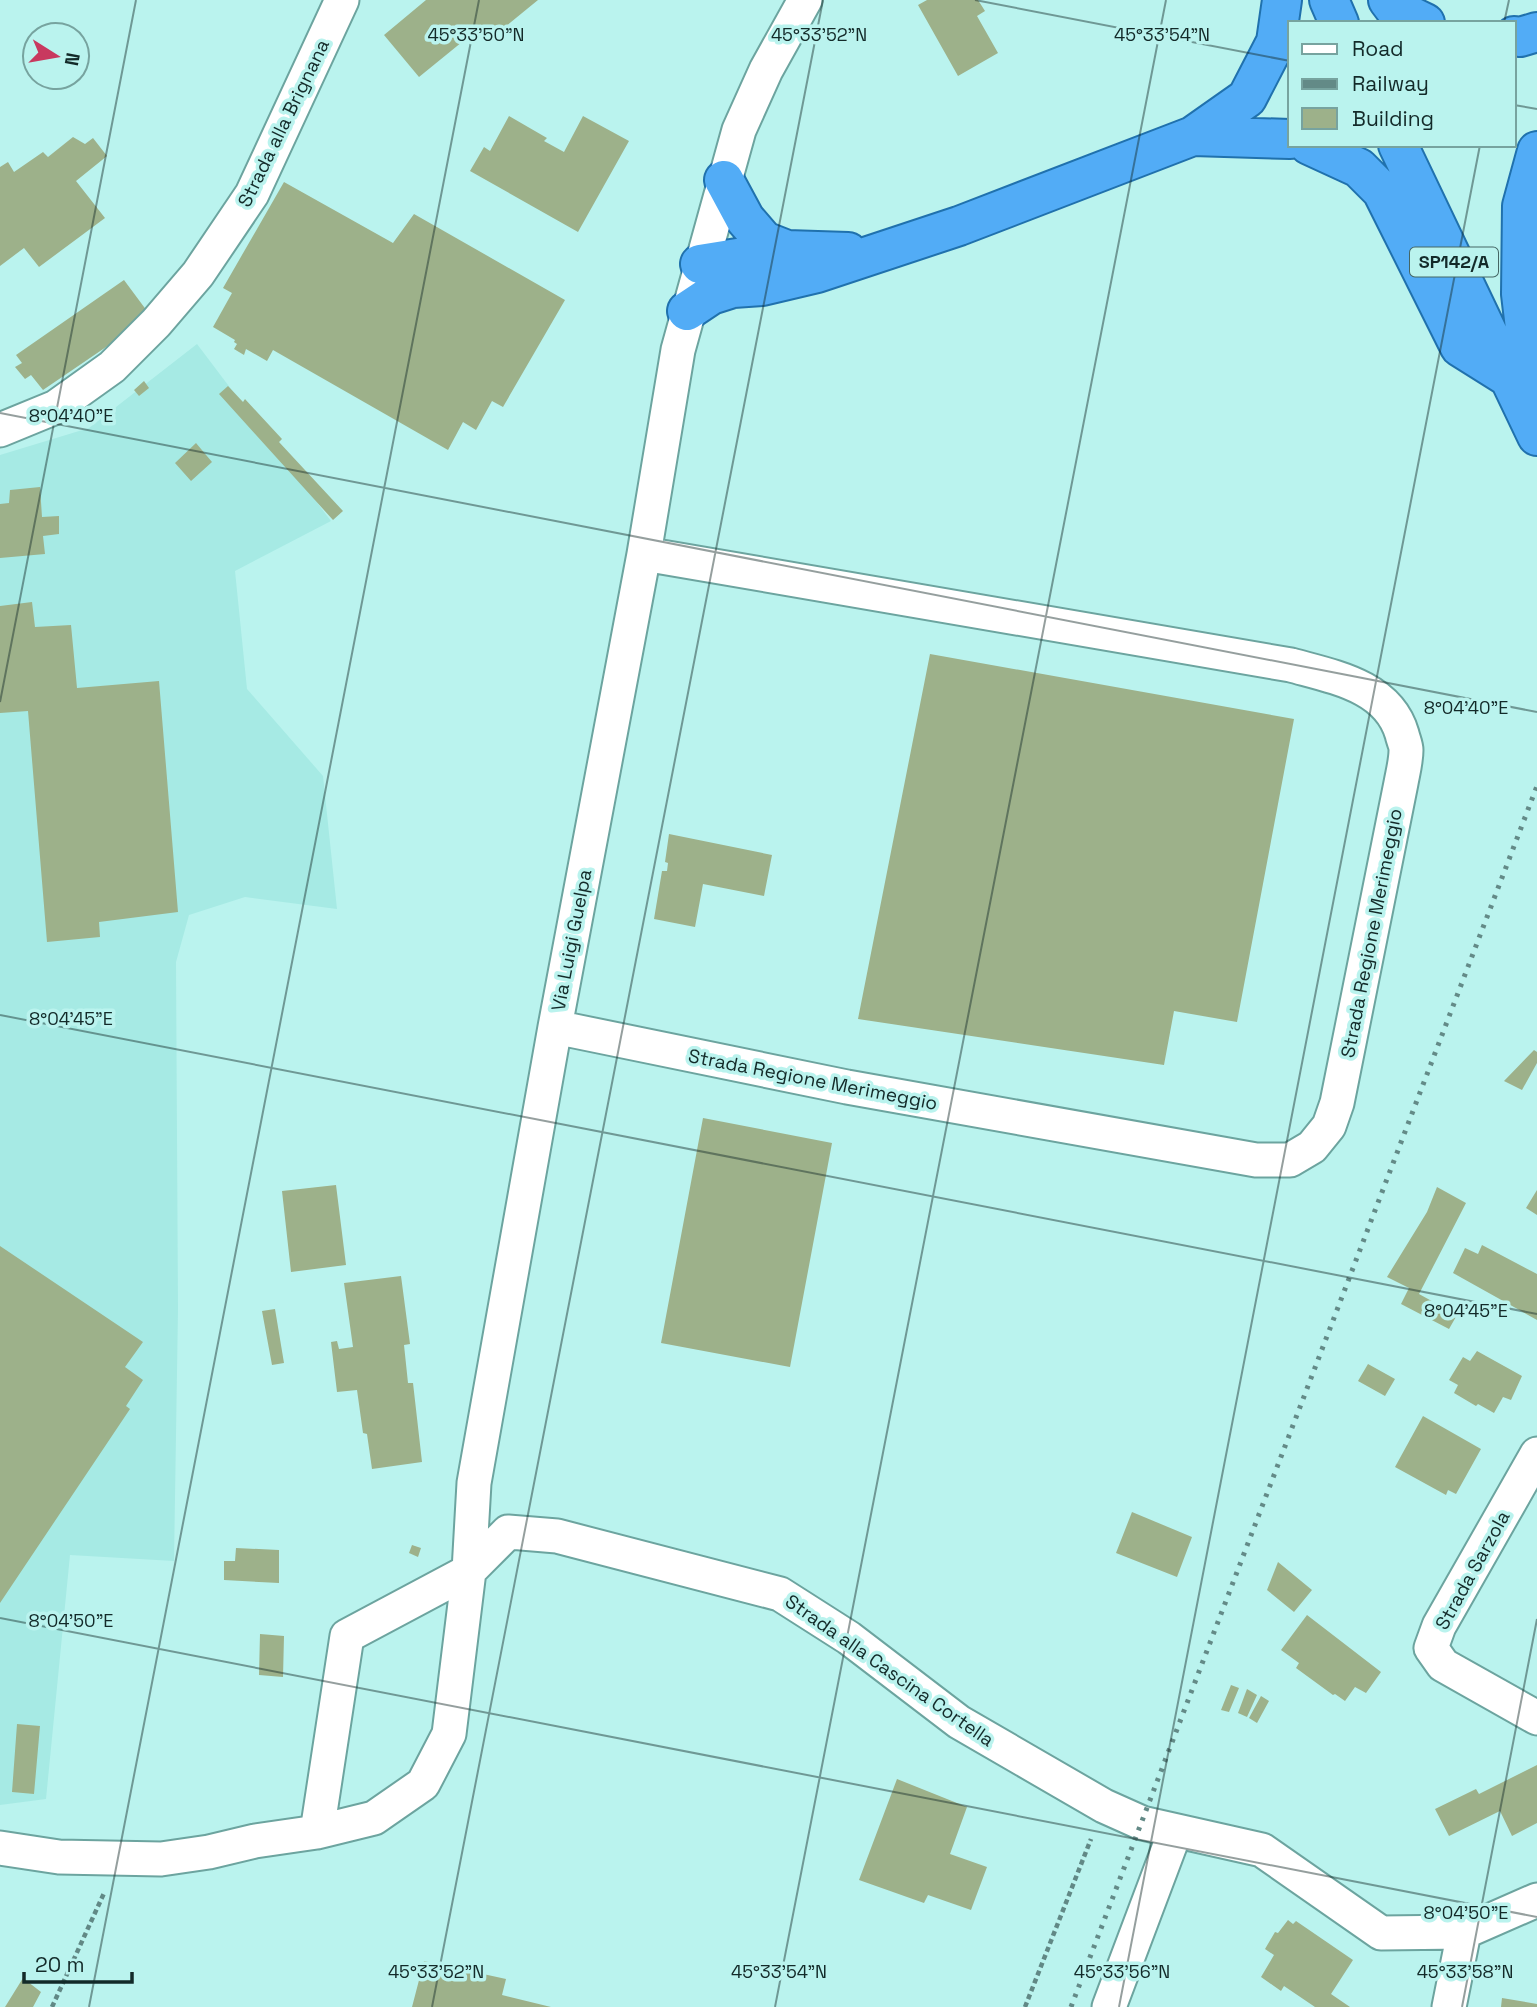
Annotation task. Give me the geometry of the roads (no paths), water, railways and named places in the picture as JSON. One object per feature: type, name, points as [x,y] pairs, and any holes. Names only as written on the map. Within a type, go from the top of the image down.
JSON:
[{"type":"highway","points":[[687,312],[710,295],[733,288],[762,286],[817,273],[959,226],[1194,136],[1247,98],[1276,42],[1282,0]]},
{"type":"highway","points":[[1328,0],[1338,21]]},
{"type":"highway","points":[[1388,0],[1394,8],[1421,21]]},
{"type":"highway","points":[[1516,36],[1537,32]]},
{"type":"highway","points":[[1194,136],[1288,139]]},
{"type":"highway","points":[[1313,147],[1359,168],[1382,191],[1460,347],[1511,379]]},
{"type":"highway","name":"SP142/A","points":[[1399,147],[1537,436]]},
{"type":"highway","points":[[1537,151],[1522,206],[1521,294],[1537,430]]},
{"type":"highway","points":[[724,180],[745,219],[764,241],[787,250]]},
{"type":"highway","points":[[700,266],[787,250],[878,252]]},
{"type":"highway","points":[[700,266],[712,279],[733,288]]},
{"type":"street","name":"Strada alla Brignana","points":[[0,430],[56,407],[112,368],[198,274],[252,194],[342,0]]},
{"type":"street","name":"Via Luigi Guelpa","points":[[469,1571],[474,1483],[555,1027],[644,554],[678,349],[739,130],[766,70],[805,0]]},
{"type":"street","name":"Strada Regione Merimeggio","points":[[555,1027],[847,1087],[1256,1160],[1290,1160],[1312,1147],[1329,1126],[1337,1103],[1401,783],[1406,749],[1398,720],[1382,699],[1359,686],[1329,676],[1291,665],[644,554]]},
{"type":"street","name":"Strada Sarzola","points":[[1537,1454],[1439,1626],[1431,1647],[1443,1665],[1537,1718]]},
{"type":"street","name":"Strada alla Cascina Cortella","points":[[317,1832],[347,1636],[469,1571],[508,1532],[557,1536],[780,1594],[849,1638],[959,1722],[1104,1806],[1142,1823],[1262,1850],[1381,1933],[1464,1932],[1537,1900]]},
{"type":"street","points":[[0,1849],[59,1857],[161,1859],[209,1852],[254,1840],[317,1832],[374,1818],[423,1784],[449,1734],[469,1571]]},
{"type":"street","points":[[1109,2007],[1175,1832]]},
{"type":"street","points":[[1449,2007],[1464,1932]]},
{"type":"railway","points":[[1071,2007],[1537,786]]}]
